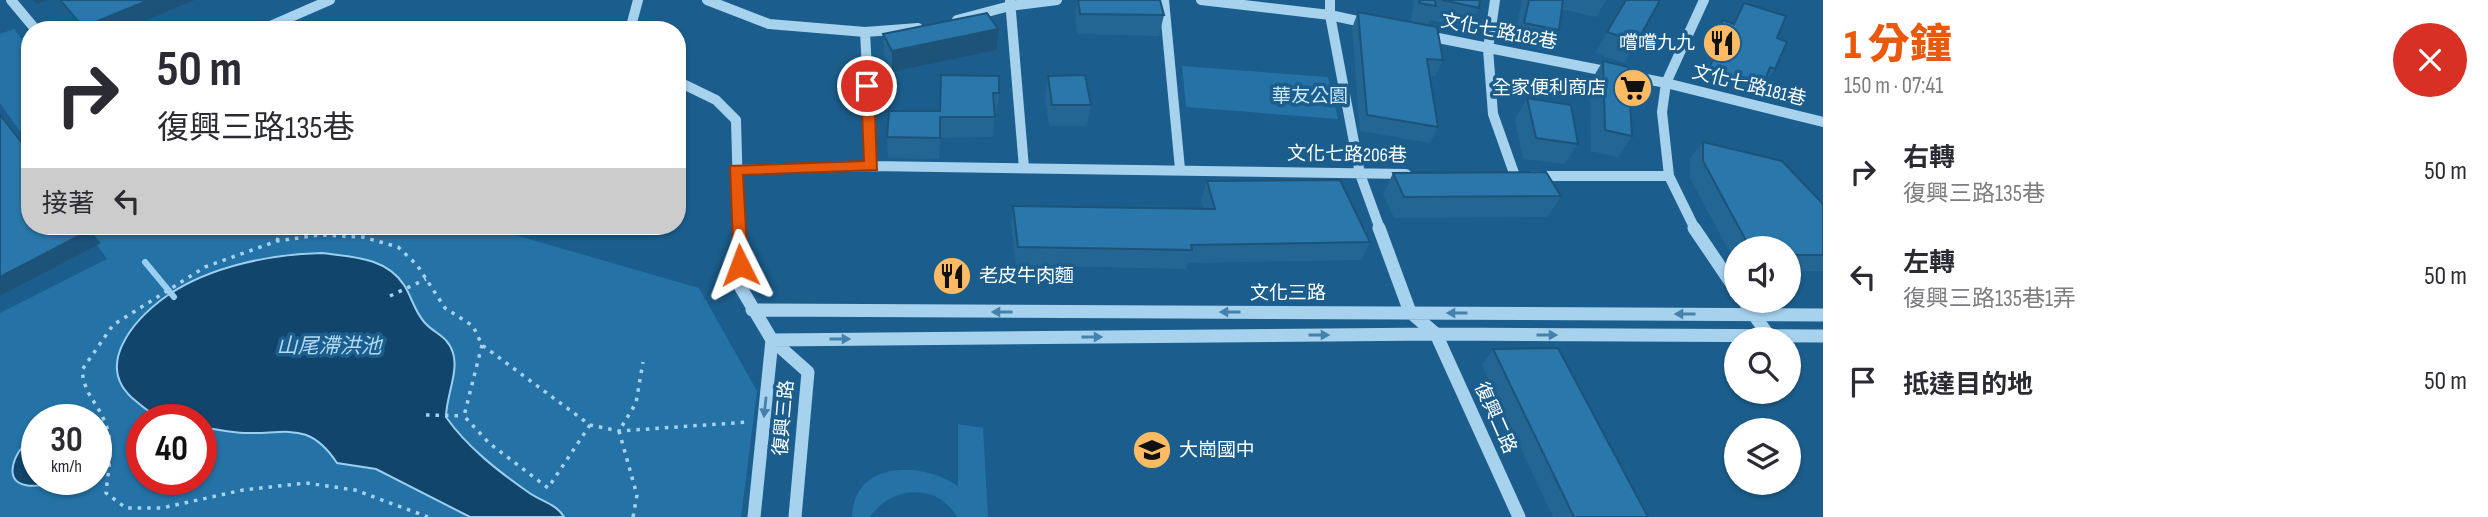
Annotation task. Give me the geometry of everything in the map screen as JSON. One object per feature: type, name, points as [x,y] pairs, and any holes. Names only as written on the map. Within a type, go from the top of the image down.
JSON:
[{"type":"street","points":[[11,0],[28,21]]},
{"type":"street","points":[[282,21],[330,0]]},
{"type":"street","points":[[632,21],[638,0]]},
{"type":"street","points":[[707,0],[769,24],[864,32],[935,25],[1010,3],[1057,0]]},
{"type":"street","points":[[1164,0],[1180,169]]},
{"type":"street","points":[[1201,0],[1330,15],[1382,27]]},
{"type":"street","points":[[1330,0],[1330,15],[1360,174],[1410,312],[1436,334]]},
{"type":"street","points":[[1495,0],[1488,49],[1493,114],[1515,176]]},
{"type":"street","points":[[1704,0],[1666,83],[1662,112],[1669,176],[1695,229],[1724,272]]},
{"type":"street","points":[[1010,3],[1024,168]]},
{"type":"street","points":[[864,32],[872,166]]},
{"type":"street","name":"文化七路182巷","points":[[1409,32],[1666,83]]},
{"type":"street","name":"文化七路181巷","points":[[1666,83],[1823,122]]},
{"type":"street","name":"復興三路","points":[[686,85],[716,100],[736,121],[741,288],[772,340],[808,372],[794,517]]},
{"type":"street","name":"文化七路206巷","points":[[736,170],[872,166],[1424,174]]},
{"type":"street","points":[[1502,176],[1669,176]]},
{"type":"street","name":"文化三路","points":[[752,310],[1823,315]]},
{"type":"street","points":[[1753,315],[1763,327]]},
{"type":"street","points":[[772,340],[1436,334],[1724,335]]},
{"type":"street","name":"復興二路","points":[[1436,334],[1519,517]]},
{"type":"street","points":[[1801,336],[1823,336]]},
{"type":"street","name":"復興三路","points":[[754,517],[772,340]]},
{"type":"path","points":[[277,242],[279,235]]},
{"type":"path","points":[[428,517],[355,490],[306,483],[243,490],[162,508],[126,508],[106,493],[110,456],[105,421],[84,396],[82,370],[113,325],[205,267],[277,242],[319,235],[363,237],[398,247],[426,279],[445,308],[473,326],[482,345],[590,425],[619,431],[764,421]]},
{"type":"path","points":[[390,296],[426,279]]},
{"type":"path","points":[[464,416],[482,345]]},
{"type":"path","points":[[633,517],[637,495],[619,431],[636,403],[643,362]]},
{"type":"path","points":[[426,415],[464,416],[489,443],[548,488],[590,425]]},
{"type":"green space","points":[[14,29],[21,39],[21,133],[0,103],[0,34]]},
{"type":"green space","name":"華友公園","points":[[1182,66],[1328,77],[1338,119],[1186,107]]},
{"type":"green space","points":[[90,235],[515,235],[699,288],[757,391],[741,517],[0,517],[0,313],[107,259]]},
{"type":"green space","points":[[958,424],[983,428],[988,517],[957,517],[949,506],[938,498],[914,492],[889,499],[870,517],[852,517],[856,498],[864,484],[877,475],[910,470],[943,478],[958,486]]},
{"type":"water","name":"山尾滯洪池","points":[[322,253],[368,260],[397,276],[421,318],[451,347],[454,368],[446,417],[463,438],[505,476],[557,509],[564,517],[470,517],[376,469],[337,463],[327,450],[307,435],[217,429],[217,404],[139,404],[124,388],[118,374],[122,344],[142,317],[155,305],[203,276],[242,264],[283,256]]},
{"type":"water","points":[[21,450],[21,484],[14,478],[12,470]]},
{"type":"building","points":[[60,0],[149,0],[98,21],[78,21]]},
{"type":"building","points":[[1078,0],[1160,0],[1164,15],[1080,14]]},
{"type":"building","points":[[1420,0],[1435,0],[1436,6],[1419,3]]},
{"type":"building","points":[[1442,0],[1480,0],[1479,8]]},
{"type":"building","points":[[1529,0],[1563,0],[1559,30],[1524,23]]},
{"type":"building","points":[[1626,0],[1660,0],[1637,42],[1607,32]]},
{"type":"building","points":[[1744,3],[1786,16],[1777,38],[1787,42],[1775,69],[1770,67],[1763,85],[1708,70],[1718,49],[1710,47],[1723,20],[1734,24]]},
{"type":"building","points":[[1358,12],[1437,27],[1443,60],[1427,59],[1438,127],[1367,115]]},
{"type":"building","points":[[987,13],[998,29],[892,51],[883,34]]},
{"type":"building","points":[[1603,61],[1628,67],[1632,136],[1605,130]]},
{"type":"building","points":[[941,75],[999,76],[999,93],[993,93],[995,117],[940,117],[940,138],[887,137],[889,111],[940,111]]},
{"type":"building","points":[[1085,75],[1091,105],[1052,105],[1048,76]]},
{"type":"building","points":[[1527,98],[1571,105],[1578,144],[1536,138]]},
{"type":"building","points":[[0,115],[21,142],[21,235],[80,235],[0,277]]},
{"type":"building","points":[[1703,142],[1782,161],[1823,204],[1823,255],[1801,255],[1801,236],[1744,236],[1703,161]]},
{"type":"building","points":[[1546,172],[1561,196],[1404,197],[1393,173]]},
{"type":"building","points":[[1340,180],[1370,242],[1191,245],[1192,250],[1018,247],[1013,206],[1215,209],[1207,181]]},
{"type":"building","points":[[1558,348],[1648,517],[1574,517],[1493,349]]},
{"type":"waterway","points":[[145,262],[174,297]]},
{"type":"place","name":"嚐嚐九九","points":[[1722,43]]},
{"type":"place","name":"全家便利商店","points":[[1633,88]]},
{"type":"place","name":"老皮牛肉麵","points":[[952,276]]},
{"type":"place","name":"大崗國中","points":[[1152,450]]},
{"type":"route","points":[[740,265],[736,170],[872,166],[867,86]]}]
